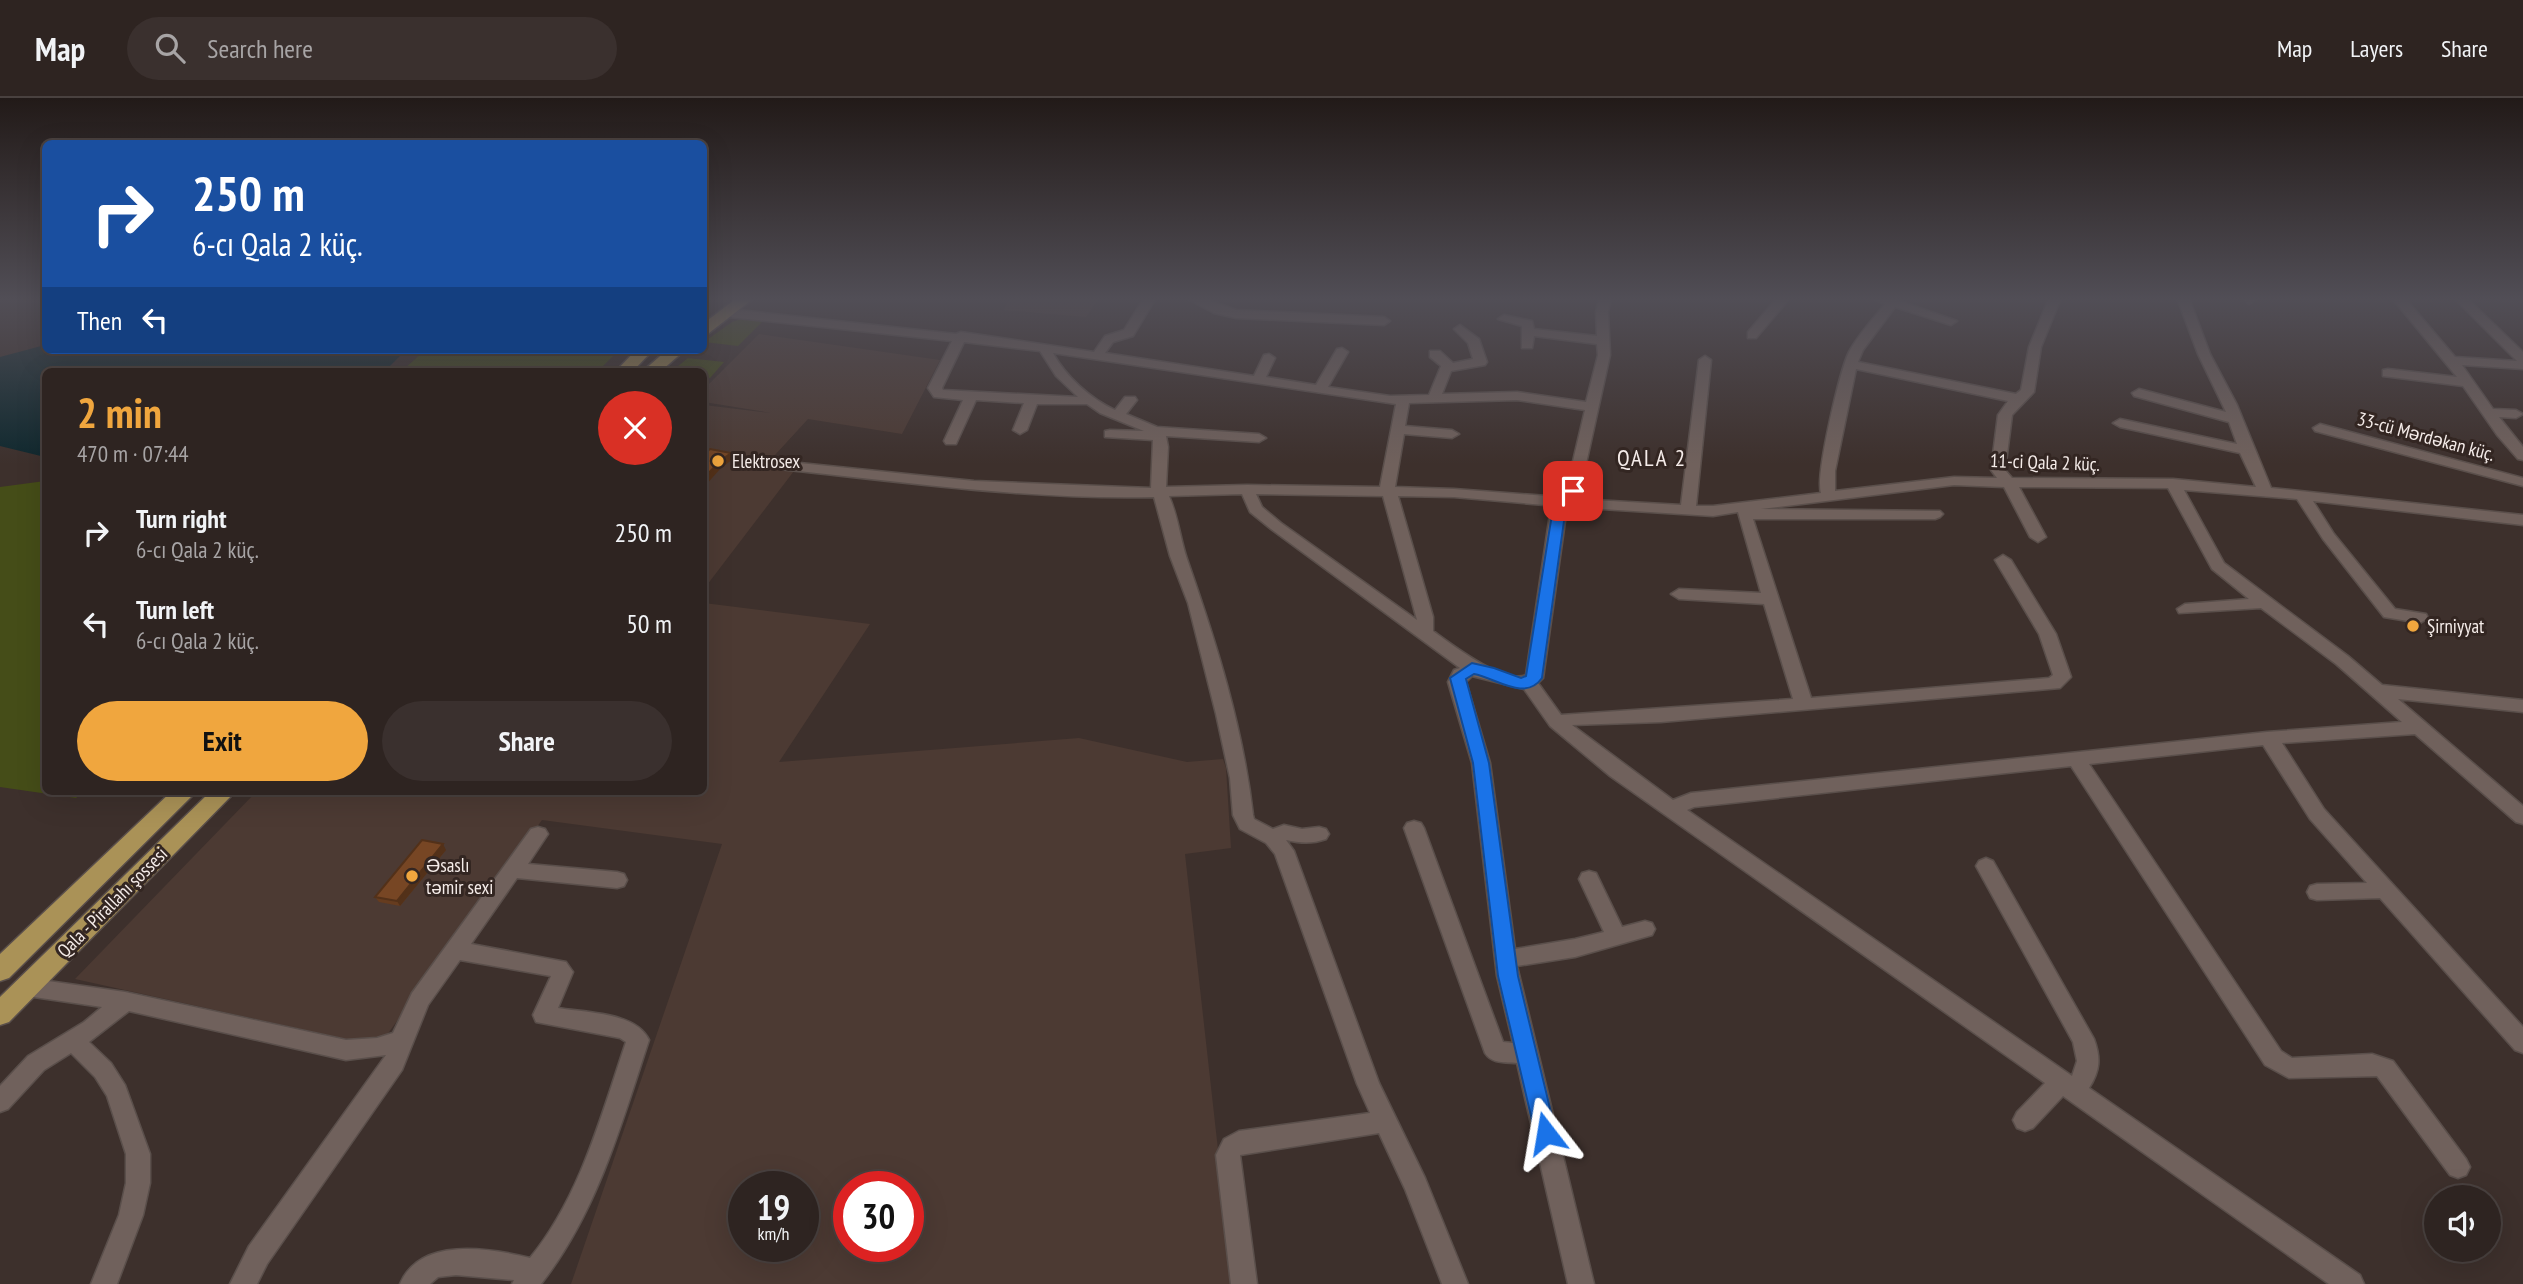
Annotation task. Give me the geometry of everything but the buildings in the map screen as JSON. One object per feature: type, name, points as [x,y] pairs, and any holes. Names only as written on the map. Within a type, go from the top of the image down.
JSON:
[{"type":"main road","points":[[627,368],[641,354]]},
{"type":"main road","points":[[655,368],[672,354]]},
{"type":"main road","name":"Qala - Pirallahı şossesi","points":[[0,970],[182,795]]},
{"type":"main road","name":"Qala - Pirallahı şossesi","points":[[0,1014],[221,795]]},
{"type":"street","points":[[953,353],[935,391],[971,397],[1032,401],[1091,400],[1124,408],[1156,433],[1160,493],[1167,509],[1178,556],[1196,603],[1225,714],[1239,778],[1243,815],[1247,824],[1273,838],[1284,851],[1384,1122],[1411,1174],[1455,1284]]},
{"type":"street","points":[[1046,353],[1055,367],[1091,400]]},
{"type":"street","points":[[1080,353],[1403,401],[1517,396],[1592,407]]},
{"type":"street","points":[[1320,390],[1341,353]]},
{"type":"street","points":[[1435,354],[1449,366],[1476,364],[1480,359],[1478,353]]},
{"type":"street","points":[[1247,489],[1255,509],[1270,522],[1424,635],[1472,668],[1489,671],[1520,684],[1529,683],[1537,668],[1558,514],[1573,491],[1604,353]]},
{"type":"street","points":[[1829,496],[1826,487],[1828,471],[1850,363],[1855,353]]},
{"type":"street","points":[[2034,353],[2027,391],[2008,409],[2002,426],[1998,470],[2017,494],[2038,537]]},
{"type":"street","points":[[2204,353],[2235,419],[2264,491]]},
{"type":"street","points":[[2446,353],[2523,456]]},
{"type":"street","points":[[1258,380],[1269,358]]},
{"type":"street","points":[[1688,510],[1705,360]]},
{"type":"street","points":[[2452,360],[2523,365]]},
{"type":"street","points":[[1850,363],[2019,400]]},
{"type":"street","points":[[1437,398],[1436,390],[1449,366]]},
{"type":"street","points":[[2388,373],[2467,382]]},
{"type":"street","points":[[2138,393],[2235,419]]},
{"type":"street","points":[[951,441],[971,397]]},
{"type":"street","points":[[1020,430],[1032,401]]},
{"type":"street","points":[[1403,401],[1387,477],[1388,491],[1425,617],[1424,635]]},
{"type":"street","points":[[2489,413],[2516,414]]},
{"type":"street","points":[[2120,422],[2246,450]]},
{"type":"street","name":"33-cü Mərdəkan küç.","points":[[2320,428],[2523,482]]},
{"type":"street","points":[[1397,429],[1452,434]]},
{"type":"street","points":[[1110,434],[1156,433],[1259,438]]},
{"type":"street","name":"11-ci Qala 2 küç.","points":[[780,465],[974,485],[1160,493],[1247,489],[1388,491],[1742,512],[1764,503],[1954,481],[2173,483],[2523,520]]},
{"type":"street","points":[[2173,483],[2218,566],[2379,691],[2523,817]]},
{"type":"street","points":[[2302,495],[2328,536],[2390,613],[2420,618]]},
{"type":"street","points":[[1804,705],[1742,512],[1935,514]]},
{"type":"street","points":[[1556,722],[1804,705],[2059,681],[2062,668],[2051,641],[2003,560]]},
{"type":"street","points":[[1679,594],[1769,599]]},
{"type":"street","points":[[2185,609],[2264,603]]},
{"type":"street","points":[[1472,668],[1460,674],[1457,682],[1481,763],[1506,960],[1581,1284]]},
{"type":"street","points":[[1529,683],[1544,709],[1587,748],[2351,1284]]},
{"type":"street","points":[[2379,691],[2523,706]]},
{"type":"street","points":[[1671,809],[1691,800],[2078,761],[2267,738],[2421,727]]},
{"type":"street","points":[[2267,738],[2283,755],[2306,801],[2523,1043]]},
{"type":"street","points":[[2078,761],[2273,1058],[2289,1068],[2372,1064],[2385,1068],[2458,1167]]},
{"type":"street","points":[[1414,828],[1493,1046],[1497,1052],[1504,1054],[1527,1054]]},
{"type":"street","points":[[1273,838],[1284,832],[1302,836],[1319,834]]},
{"type":"street","points":[[243,1284],[258,1255],[394,1063],[420,999],[538,834]]},
{"type":"street","points":[[1986,866],[2086,1047],[2089,1066],[2084,1079],[2067,1087],[2025,1120]]},
{"type":"street","points":[[513,870],[617,880]]},
{"type":"street","points":[[1589,879],[1616,936]]},
{"type":"street","points":[[2317,892],[2385,890]]},
{"type":"street","points":[[1506,960],[1539,956],[1645,929]]},
{"type":"street","points":[[413,1284],[432,1267],[447,1262],[516,1267],[529,1278],[557,1244],[596,1164],[638,1040],[632,1033],[622,1029],[544,1015],[561,979],[562,972],[558,968],[453,950]]},
{"type":"street","points":[[27,987],[125,1001],[346,1050],[377,1048],[402,1040]]},
{"type":"street","points":[[0,1102],[36,1063],[102,1022],[125,1001]]},
{"type":"street","points":[[74,1040],[103,1070],[117,1092],[138,1154],[138,1183],[131,1214],[104,1284]]},
{"type":"street","points":[[1244,1284],[1228,1155],[1231,1147],[1239,1142],[1384,1122]]},
{"type":"shaded area","points":[[740,353],[894,353],[940,360],[902,434],[808,419],[764,467],[794,471],[707,585],[707,405],[771,413],[707,402],[707,386]]},
{"type":"shaded area","points":[[707,603],[870,624],[779,762],[1079,738],[1187,762],[1223,759],[1226,768],[1231,848],[1185,854],[1233,1284],[571,1284],[722,844],[542,820],[384,1039],[364,1043],[75,979],[253,795],[707,795]]},
{"type":"green space","points":[[421,354],[615,354],[601,368],[405,368]]},
{"type":"green space","points":[[688,358],[724,362],[710,378],[707,378],[707,368],[676,368]]},
{"type":"green space","points":[[42,481],[42,793],[0,787],[0,487]]},
{"type":"green space","points":[[55,795],[79,795],[76,798]]},
{"type":"water","points":[[14,353],[402,354],[388,368],[42,368],[42,456],[0,446],[0,357]]},
{"type":"place","name":"Elektrosex","points":[[718,461]]},
{"type":"place","name":"Şirniyyat","points":[[2413,626]]},
{"type":"place","name":"Əsaslı təmir sexi","points":[[412,876]]},
{"type":"district","name":"QALA 2","points":[[1652,458]]},
{"type":"route","points":[[1546,1133],[1508,976],[1481,763],[1457,682],[1460,674],[1472,668],[1489,671],[1520,684],[1529,683],[1534,678],[1558,514],[1573,491]]}]
